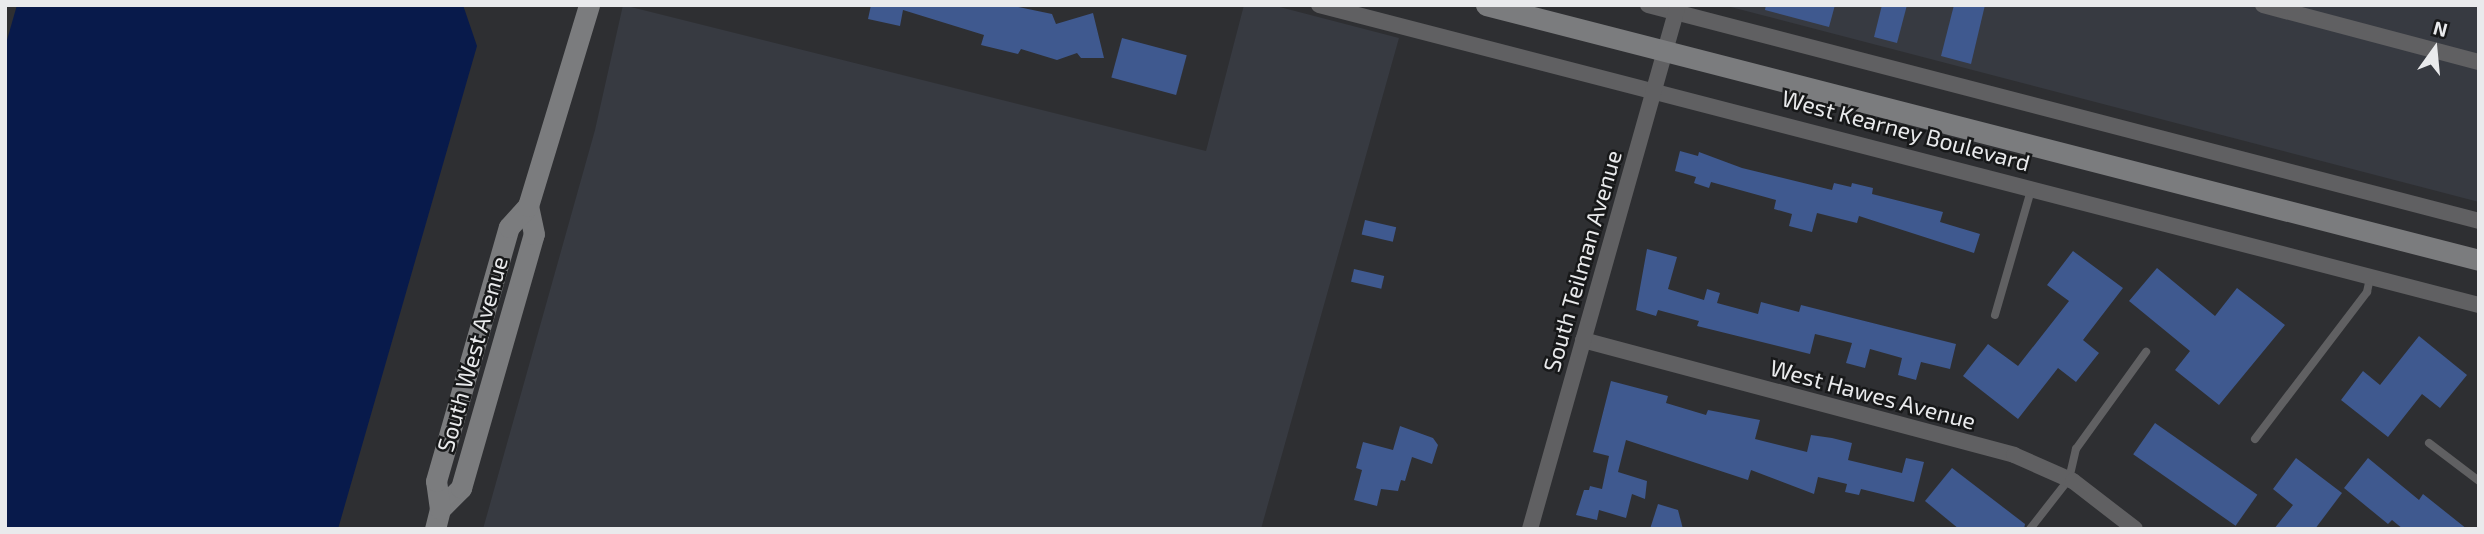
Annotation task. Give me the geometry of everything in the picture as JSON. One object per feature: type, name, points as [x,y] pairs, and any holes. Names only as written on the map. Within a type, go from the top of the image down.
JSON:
[{"type":"main road","name":"South West Avenue","points":[[437,519],[436,481],[509,227],[528,206],[589,5]]},
{"type":"main road","name":"West Kearney Boulevard","points":[[1486,5],[2479,260]]},
{"type":"street","name":"West Kearney Boulevard","points":[[1320,5],[2479,305]]},
{"type":"street","points":[[1648,5],[1677,9],[2479,221]]},
{"type":"street","points":[[2263,5],[2479,62]]},
{"type":"street","name":"South Teilman Avenue","points":[[1530,529],[1677,9]]},
{"type":"street","name":"West Hawes Avenue","points":[[1583,340],[2014,454],[2069,479],[2135,529]]},
{"type":"lane","points":[[1996,315],[2031,190]]},
{"type":"lane","points":[[2255,439],[2367,292],[2370,278]]},
{"type":"lane","points":[[2030,529],[2069,479],[2076,449],[2146,352]]},
{"type":"lane","points":[[2429,443],[2479,481]]},
{"type":"shaded area","points":[[623,5],[1206,151],[1244,5],[1272,5],[1399,38],[1261,529],[483,529],[595,130]]},
{"type":"shaded area","points":[[1723,5],[2479,5],[2479,202]]},
{"type":"water","points":[[17,5],[463,5],[477,46],[338,529],[5,529],[5,47]]},
{"type":"building","points":[[871,5],[1009,5],[1052,14],[1056,24],[1093,13],[1104,58],[1081,58],[1077,53],[1057,60],[1021,49],[1018,54],[981,45],[984,35],[903,10],[900,26],[868,19]]},
{"type":"building","points":[[1766,5],[1835,5],[1829,27],[1765,10]]},
{"type":"building","points":[[1882,5],[1907,5],[1897,43],[1874,37]]},
{"type":"building","points":[[1954,5],[1985,5],[1971,64],[1941,56]]},
{"type":"building","points":[[1122,38],[1187,55],[1176,95],[1111,78]]},
{"type":"building","points":[[1680,151],[1698,156],[1699,152],[1742,168],[1832,190],[1834,183],[1851,187],[1852,183],[1873,188],[1872,194],[1943,212],[1940,222],[1980,234],[1974,253],[1859,216],[1857,223],[1817,213],[1812,232],[1789,226],[1792,214],[1774,209],[1776,200],[1711,182],[1709,188],[1694,183],[1696,177],[1675,171]]},
{"type":"building","points":[[1365,220],[1396,227],[1393,242],[1362,235]]},
{"type":"building","points":[[1647,249],[1677,257],[1668,289],[1704,300],[1707,289],[1720,293],[1717,303],[1758,314],[1761,302],[1799,312],[1801,305],[1956,344],[1950,369],[1921,362],[1916,380],[1898,375],[1902,358],[1870,349],[1865,368],[1846,363],[1852,343],[1815,334],[1810,354],[1697,326],[1699,321],[1658,310],[1656,316],[1636,310]]},
{"type":"building","points":[[2073,251],[2123,288],[2083,340],[2099,353],[2076,382],[2058,368],[2018,419],[1963,376],[1988,344],[2018,366],[2069,301],[2047,285]]},
{"type":"building","points":[[2157,268],[2215,316],[2237,288],[2285,325],[2219,405],[2175,370],[2190,351],[2129,301]]},
{"type":"building","points":[[1354,269],[1384,276],[1381,289],[1351,282]]},
{"type":"building","points":[[2419,336],[2467,375],[2440,408],[2422,394],[2388,437],[2341,400],[2363,371],[2380,385]]},
{"type":"building","points":[[1611,381],[1668,396],[1666,403],[1706,415],[1708,410],[1760,420],[1755,439],[1807,452],[1811,435],[1832,438],[1852,443],[1848,460],[1902,473],[1906,458],[1924,462],[1914,502],[1861,489],[1859,495],[1845,492],[1847,484],[1818,477],[1814,494],[1751,470],[1748,480],[1626,440],[1618,472],[1647,481],[1645,499],[1632,494],[1626,518],[1599,510],[1597,520],[1576,515],[1584,490],[1589,490],[1590,486],[1602,489],[1609,456],[1593,452]]},
{"type":"building","points":[[2155,423],[2257,495],[2236,526],[2133,454]]},
{"type":"building","points":[[1400,426],[1433,438],[1438,445],[1432,464],[1412,457],[1405,481],[1401,480],[1398,491],[1381,489],[1377,506],[1354,500],[1362,470],[1356,468],[1363,442],[1393,450]]},
{"type":"building","points":[[2296,458],[2342,493],[2315,529],[2274,529],[2293,505],[2273,489]]},
{"type":"building","points":[[2368,458],[2419,500],[2423,494],[2467,529],[2403,529],[2392,520],[2388,524],[2344,488]]},
{"type":"building","points":[[1952,468],[2025,524],[2024,529],[1959,529],[1925,501]]},
{"type":"building","points":[[1658,504],[1678,510],[1683,529],[1650,529]]}]
